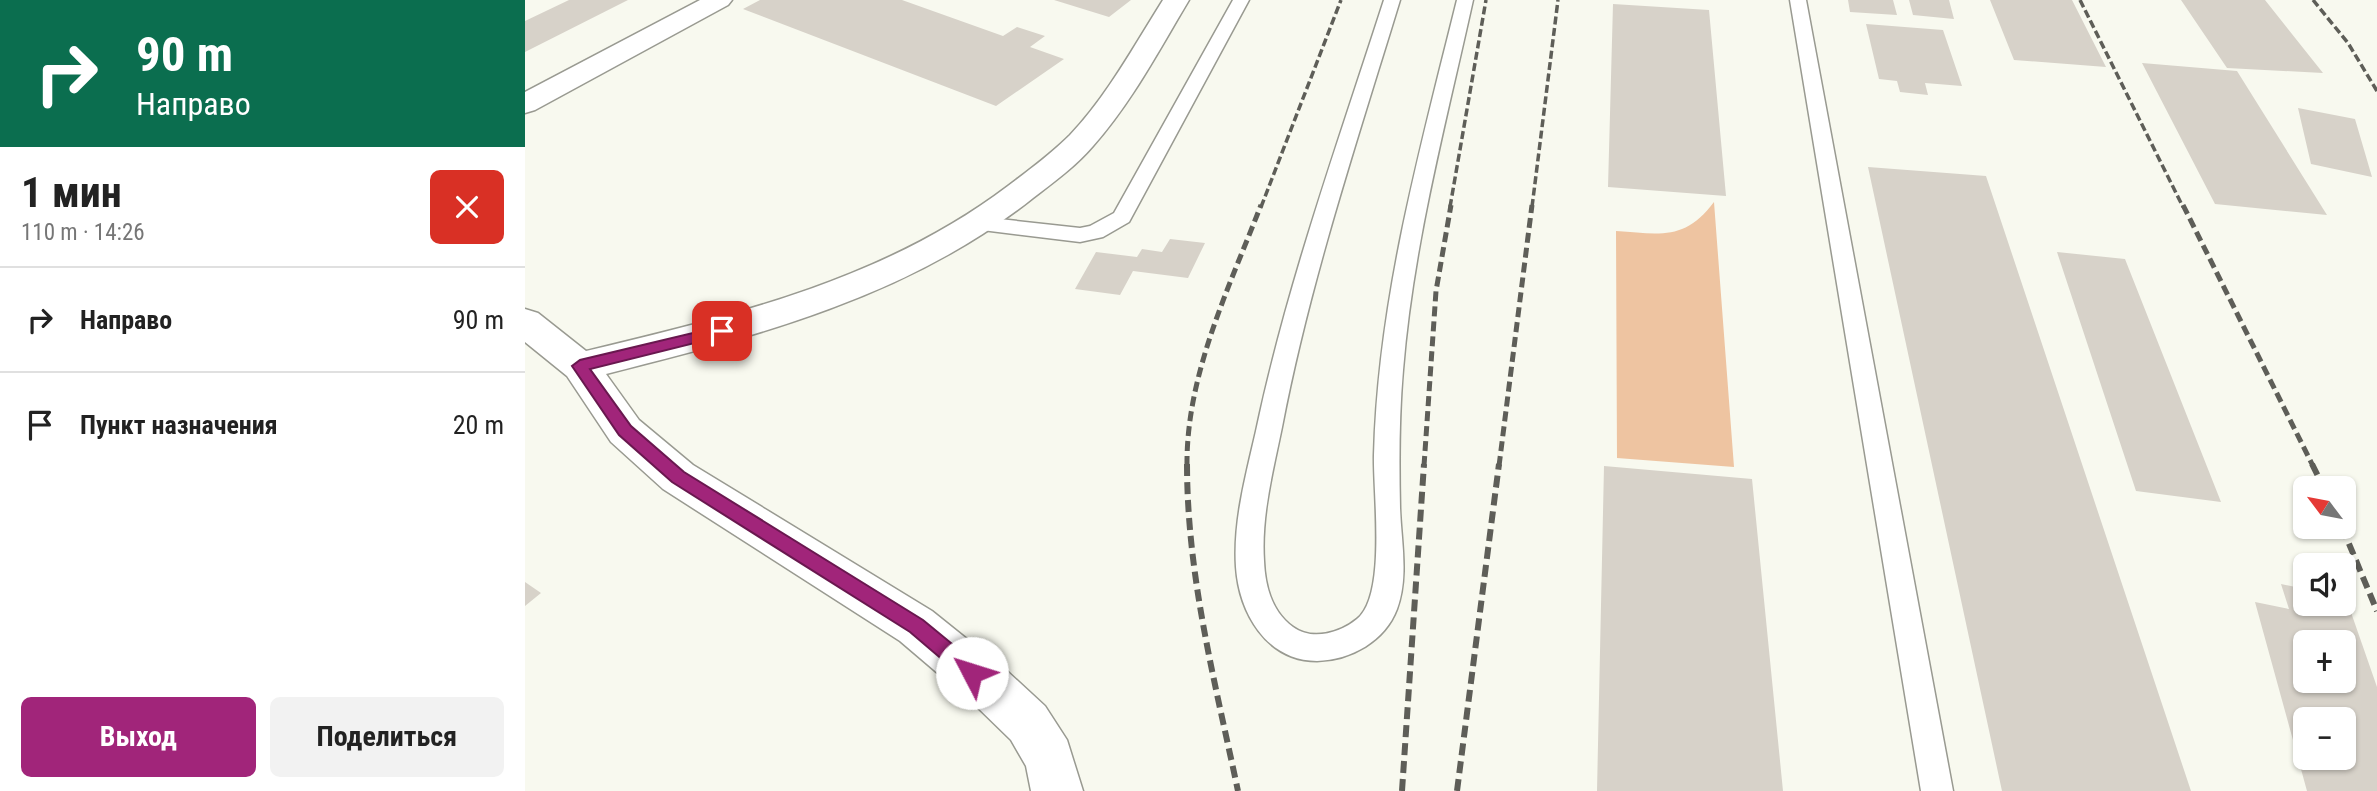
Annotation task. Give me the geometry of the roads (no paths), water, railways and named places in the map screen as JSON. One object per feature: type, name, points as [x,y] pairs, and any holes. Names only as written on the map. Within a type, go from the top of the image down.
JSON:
[{"type":"street","points":[[525,104],[719,0]]},
{"type":"street","points":[[580,366],[722,331],[851,290],[911,265],[981,224],[1081,141],[1176,0]]},
{"type":"street","points":[[525,322],[580,366],[625,431],[678,477],[916,626],[991,688],[1028,723],[1049,758],[1057,791]]},
{"type":"lane","points":[[981,224],[1080,235],[1096,232],[1122,217],[1241,0]]},
{"type":"lane","points":[[1392,0],[1281,366],[1253,522],[1249,562],[1259,608],[1271,628],[1294,644],[1322,648],[1346,642],[1363,632],[1381,614],[1389,584],[1388,403],[1393,352],[1407,246],[1465,0]]},
{"type":"lane","points":[[1798,0],[1937,791]]},
{"type":"railway","points":[[1261,207],[1341,0]]},
{"type":"railway","points":[[1450,207],[1486,0]]},
{"type":"railway","points":[[1532,207],[1558,0]]},
{"type":"railway","points":[[2080,0],[2183,207]]},
{"type":"railway","points":[[2313,0],[2348,43],[2377,91]]},
{"type":"railway","points":[[1187,465],[1194,398],[1202,365],[1223,300],[1261,205]]},
{"type":"railway","points":[[1424,466],[1436,291],[1451,205]]},
{"type":"railway","points":[[1499,466],[1532,205]]},
{"type":"railway","points":[[2183,205],[2313,466]]},
{"type":"railway","points":[[1402,791],[1424,464]]},
{"type":"railway","points":[[1457,791],[1499,464]]},
{"type":"railway","points":[[1187,465],[1188,506],[1197,588],[1238,791]]},
{"type":"railway","points":[[2313,466],[2318,476]]},
{"type":"railway","points":[[2347,539],[2377,611]]}]
